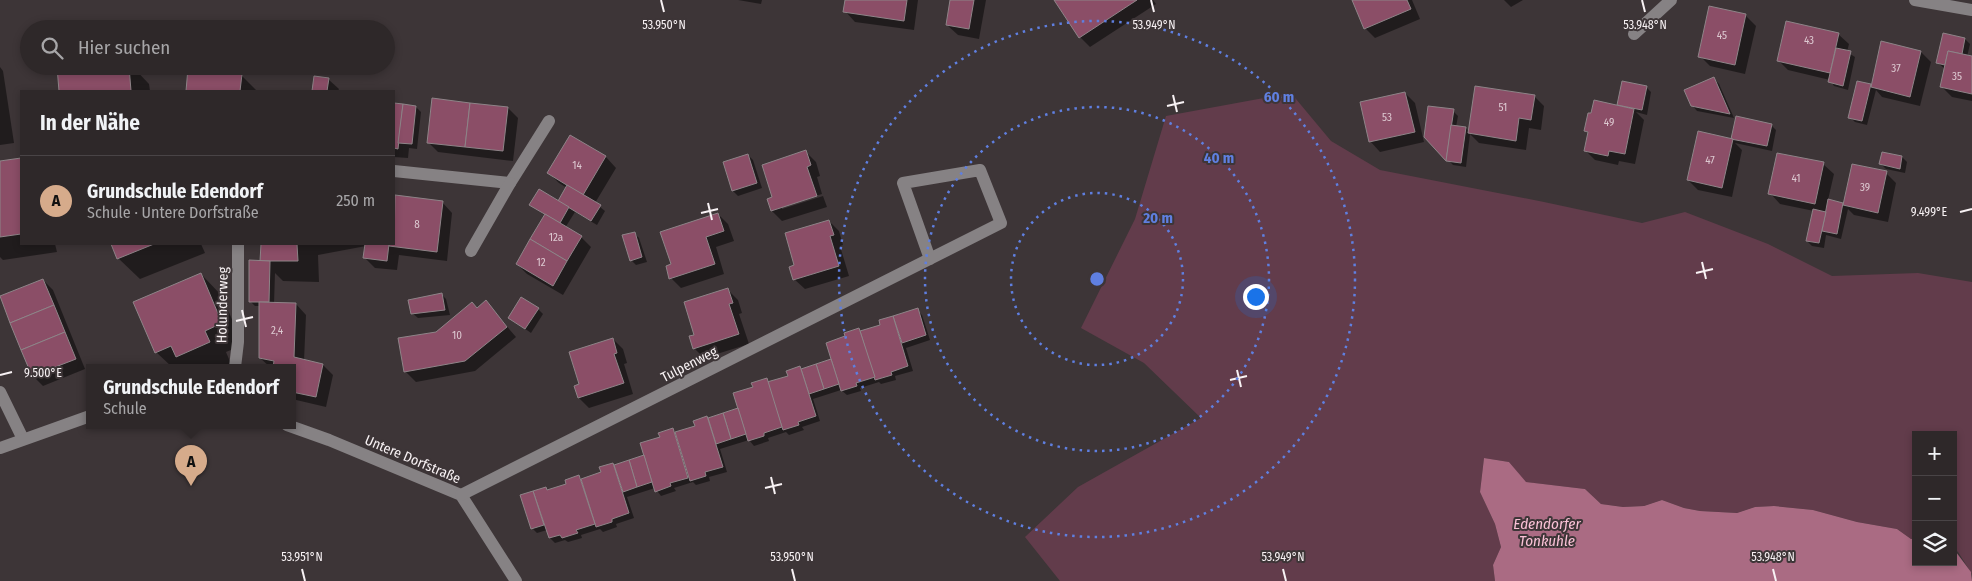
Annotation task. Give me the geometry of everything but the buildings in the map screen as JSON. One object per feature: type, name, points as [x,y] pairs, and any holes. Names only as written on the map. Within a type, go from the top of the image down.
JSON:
[{"type":"street","points":[[1634,34],[1671,0]]},
{"type":"street","points":[[1915,0],[1972,10]]},
{"type":"street","points":[[471,251],[510,183],[549,121]]},
{"type":"street","name":"Tulpenweg","points":[[461,495],[1001,224],[980,170],[903,183],[930,259]]},
{"type":"street","points":[[395,171],[510,183]]},
{"type":"street","name":"Holunderweg","points":[[235,364],[238,342],[238,245]]},
{"type":"street","points":[[0,392],[23,439]]},
{"type":"street","points":[[0,448],[86,417]]},
{"type":"street","name":"Untere Dorfstraße","points":[[296,428],[461,495],[516,581]]},
{"type":"shaded area","points":[[1291,93],[1331,141],[1380,170],[1642,223],[1685,212],[1768,244],[1832,276],[1918,273],[1972,282],[1972,574],[1957,551],[1957,431],[1912,431],[1912,539],[1897,529],[1857,522],[1813,510],[1774,506],[1755,507],[1737,513],[1700,511],[1684,508],[1662,500],[1644,506],[1623,507],[1601,504],[1585,489],[1525,482],[1509,462],[1484,458],[1480,492],[1495,524],[1501,547],[1493,565],[1495,581],[1060,581],[1025,537],[1078,487],[1201,418],[1144,363],[1081,328],[1135,219],[1166,116]]},
{"type":"water","name":"Edendorfer Tonkuhle","points":[[1484,458],[1509,462],[1526,482],[1585,489],[1601,504],[1623,507],[1644,506],[1662,500],[1684,508],[1700,511],[1737,513],[1755,507],[1774,506],[1813,510],[1857,522],[1897,529],[1912,539],[1912,566],[1957,566],[1957,553],[1971,572],[1972,581],[1495,581],[1493,565],[1501,547],[1495,524],[1480,492]]},
{"type":"place","name":"Grundschule Edendorf","points":[[191,486]]}]
